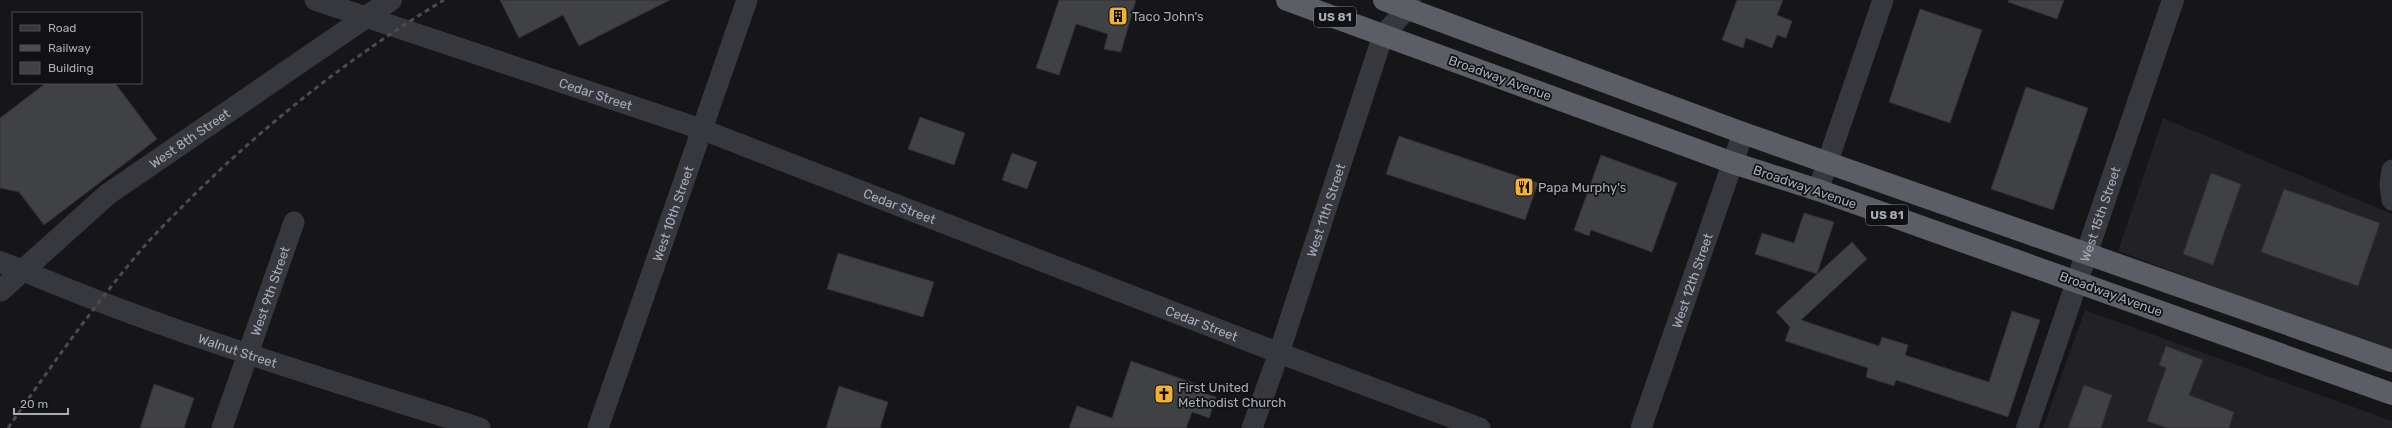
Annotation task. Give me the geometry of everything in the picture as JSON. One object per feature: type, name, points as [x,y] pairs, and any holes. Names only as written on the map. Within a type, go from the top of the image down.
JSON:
[{"type":"highway","name":"Broadway Avenue","points":[[1287,0],[1733,162],[1818,190],[2077,281],[2392,394]]},
{"type":"highway","name":"US 81","points":[[1384,0],[1409,4],[1743,133],[2087,252],[2392,361]]},
{"type":"street","name":"Cedar Street","points":[[315,0],[701,129],[1279,353],[1480,428]]},
{"type":"street","name":"West 8th Street","points":[[0,291],[108,194],[391,0]]},
{"type":"street","name":"West 10th Street","points":[[598,428],[747,0]]},
{"type":"street","points":[[1818,190],[1883,0]]},
{"type":"street","name":"West 15th Street","points":[[2027,428],[2173,0]]},
{"type":"street","name":"West 11th Street","points":[[1252,428],[1279,353],[1383,35],[1409,4]]},
{"type":"street","name":"West 12th Street","points":[[1641,428],[1743,133]]},
{"type":"street","points":[[2392,170],[2390,185],[2392,200]]},
{"type":"street","name":"West 9th Street","points":[[222,428],[294,222]]},
{"type":"street","name":"Walnut Street","points":[[0,262],[99,303],[247,354],[480,428]]},
{"type":"shaded area","points":[[2163,118],[2392,214],[2392,353],[2118,251]]},
{"type":"shaded area","points":[[2085,310],[2392,421],[2392,428],[2043,428]]},
{"type":"building","points":[[500,0],[670,0],[579,46],[563,15],[519,38]]},
{"type":"building","points":[[1059,0],[1136,0],[1121,52],[1104,49],[1108,34],[1076,24],[1059,75],[1036,68]]},
{"type":"building","points":[[1737,0],[1783,0],[1777,15],[1792,21],[1786,38],[1777,35],[1772,48],[1746,38],[1743,48],[1722,40]]},
{"type":"building","points":[[2009,0],[2064,0],[2057,19],[2008,2]]},
{"type":"building","points":[[1920,9],[1982,30],[1950,123],[1889,102]]},
{"type":"building","points":[[45,84],[116,84],[157,139],[44,225],[19,192],[0,188],[0,118]]},
{"type":"building","points":[[2026,87],[2088,108],[2053,210],[1991,189]]},
{"type":"building","points":[[920,117],[965,133],[954,165],[908,149]]},
{"type":"building","points":[[1399,136],[1538,183],[1525,220],[1386,174]]},
{"type":"building","points":[[1012,153],[1037,162],[1027,189],[1002,180]]},
{"type":"building","points":[[1601,155],[1677,183],[1652,252],[1591,230],[1589,236],[1574,230]]},
{"type":"building","points":[[2211,173],[2241,184],[2213,265],[2183,254]]},
{"type":"building","points":[[2284,189],[2380,223],[2358,286],[2261,252]]},
{"type":"building","points":[[1804,213],[1834,222],[1817,274],[1755,254],[1762,233],[1794,243]]},
{"type":"building","points":[[1852,242],[1867,259],[1801,320],[1879,346],[1882,337],[1908,345],[1905,355],[1989,382],[2012,311],[2040,320],[2008,417],[1896,380],[1894,386],[1866,377],[1868,368],[1785,341],[1790,327],[1776,312]]},
{"type":"building","points":[[838,253],[934,282],[923,317],[827,289]]},
{"type":"building","points":[[2166,346],[2203,360],[2189,395],[2234,412],[2229,428],[2167,428],[2147,421],[2166,368],[2159,365]]},
{"type":"building","name":"First United Methodist Church","points":[[1131,361],[1202,386],[1200,392],[1216,397],[1209,418],[1192,412],[1186,428],[1069,428],[1077,406],[1112,418]]},
{"type":"building","points":[[154,384],[194,398],[184,428],[140,428]]},
{"type":"building","points":[[2084,385],[2112,395],[2101,428],[2068,428]]},
{"type":"building","points":[[839,386],[888,402],[880,428],[826,428]]},
{"type":"railway","points":[[8,428],[70,340],[102,298],[151,239],[200,189],[228,162],[317,87],[411,20],[444,0]]},
{"type":"place","name":"Taco John's","points":[[1118,16]]},
{"type":"place","name":"Papa Murphy's","points":[[1524,187]]},
{"type":"place","name":"First United Methodist Church","points":[[1164,394]]}]
